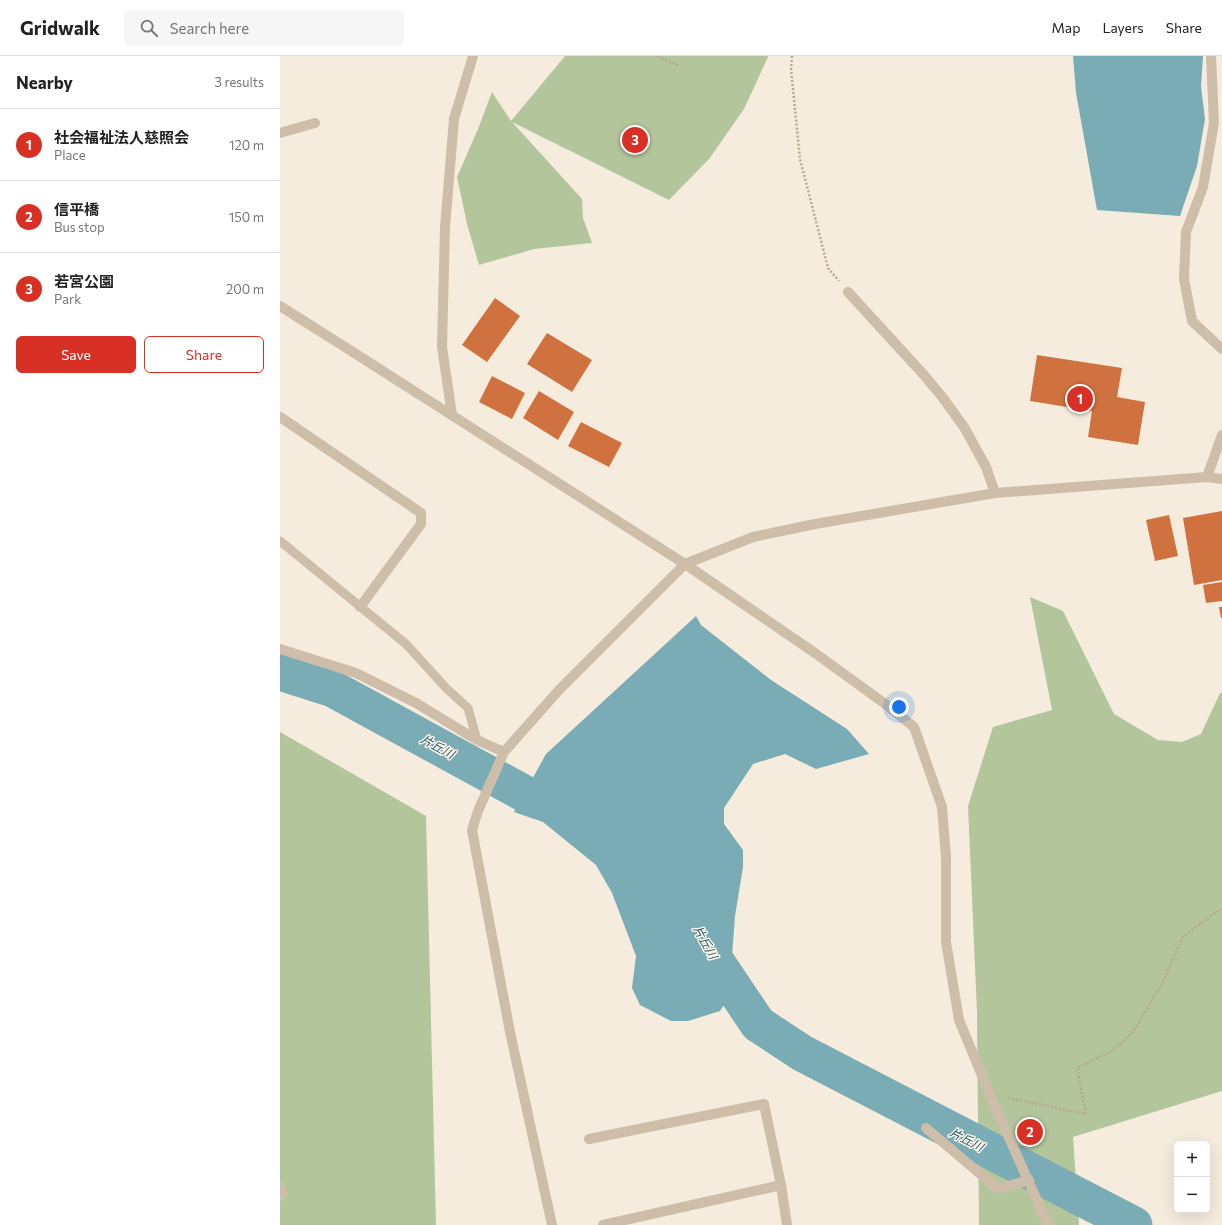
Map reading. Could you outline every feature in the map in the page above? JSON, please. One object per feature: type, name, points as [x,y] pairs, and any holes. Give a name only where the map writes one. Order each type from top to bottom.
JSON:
[{"type":"street","points":[[452,415],[442,347],[445,227],[454,118],[473,56]]},
{"type":"street","points":[[1211,56],[1214,123],[1203,187],[1186,232],[1184,279],[1192,321],[1222,349]]},
{"type":"street","points":[[280,133],[315,123]]},
{"type":"street","points":[[848,292],[924,375],[943,398],[964,427],[986,467],[995,493]]},
{"type":"street","points":[[280,306],[685,564],[815,653],[884,703],[914,727],[942,807],[946,858],[946,942],[958,1020],[1048,1225]]},
{"type":"street","points":[[280,417],[421,513],[421,524],[360,607]]},
{"type":"street","points":[[1207,477],[1222,435]]},
{"type":"street","points":[[552,1225],[510,1032],[472,830],[478,811],[504,752],[559,690],[685,564],[753,537],[815,524],[995,493],[1207,477],[1222,479]]},
{"type":"street","points":[[280,649],[356,672],[416,703],[477,740],[504,752]]},
{"type":"street","points":[[589,1139],[764,1104],[781,1185],[787,1225]]},
{"type":"street","points":[[926,1128],[998,1189],[1028,1180]]},
{"type":"street","points":[[603,1225],[781,1185]]},
{"type":"street","points":[[280,1186],[282,1194],[280,1196]]},
{"type":"lane","points":[[280,541],[406,644],[447,689],[468,708],[477,740]]},
{"type":"path","points":[[658,56],[679,66]]},
{"type":"path","points":[[792,56],[791,69],[800,159],[828,268],[848,292]]},
{"type":"path","points":[[990,1095],[1086,1114],[1077,1068],[1112,1050],[1133,1032],[1163,982],[1182,938],[1210,916],[1222,909]]},
{"type":"green space","points":[[565,56],[768,57],[744,109],[709,159],[669,200],[512,122],[582,199],[583,218],[592,243],[534,249],[479,265],[467,224],[457,177],[492,92],[511,121]]},
{"type":"green space","points":[[1030,597],[1063,611],[1114,714],[1158,740],[1182,742],[1201,734],[1220,693],[1222,693],[1222,1091],[1073,1137],[1079,1225],[979,1225],[977,1012],[968,806],[993,727],[1052,710]]},
{"type":"green space","points":[[280,732],[426,816],[436,1225],[280,1225]]},
{"type":"water","points":[[1073,56],[1203,56],[1201,86],[1205,119],[1197,166],[1180,216],[1097,210],[1076,93]]},
{"type":"water","points":[[696,616],[701,625],[771,680],[847,729],[869,754],[816,769],[785,754],[753,764],[724,808],[724,824],[743,850],[743,867],[735,916],[729,997],[720,1011],[688,1021],[671,1021],[640,1005],[632,988],[636,956],[612,893],[596,865],[543,822],[514,812],[546,754]]},
{"type":"building","points":[[495,298],[520,316],[487,362],[462,345]]},
{"type":"building","points":[[547,333],[592,360],[572,392],[527,364]]},
{"type":"building","points":[[1037,355],[1122,368],[1117,397],[1145,402],[1138,445],[1088,437],[1092,411],[1030,401]]},
{"type":"building","points":[[492,376],[525,393],[512,419],[479,402]]},
{"type":"building","points":[[539,391],[574,412],[558,440],[523,418]]},
{"type":"building","points":[[581,422],[622,443],[609,467],[568,446]]},
{"type":"building","points":[[1222,511],[1222,580],[1194,585],[1183,518]]},
{"type":"building","points":[[1169,515],[1178,556],[1155,561],[1146,520]]},
{"type":"building","points":[[1222,582],[1222,601],[1206,603],[1203,585]]},
{"type":"building","points":[[1219,607],[1222,607],[1222,618],[1221,618]]},
{"type":"waterway","name":"片丘川","points":[[280,672],[333,689],[527,795],[571,813]]},
{"type":"waterway","name":"片丘川","points":[[703,939],[709,951],[758,1024],[802,1053],[1134,1225]]},
{"type":"place","name":"若宮公園","points":[[635,140]]},
{"type":"place","name":"社会福祉法人慈照会","points":[[1080,399]]},
{"type":"place","name":"信平橋","points":[[1030,1132]]}]
